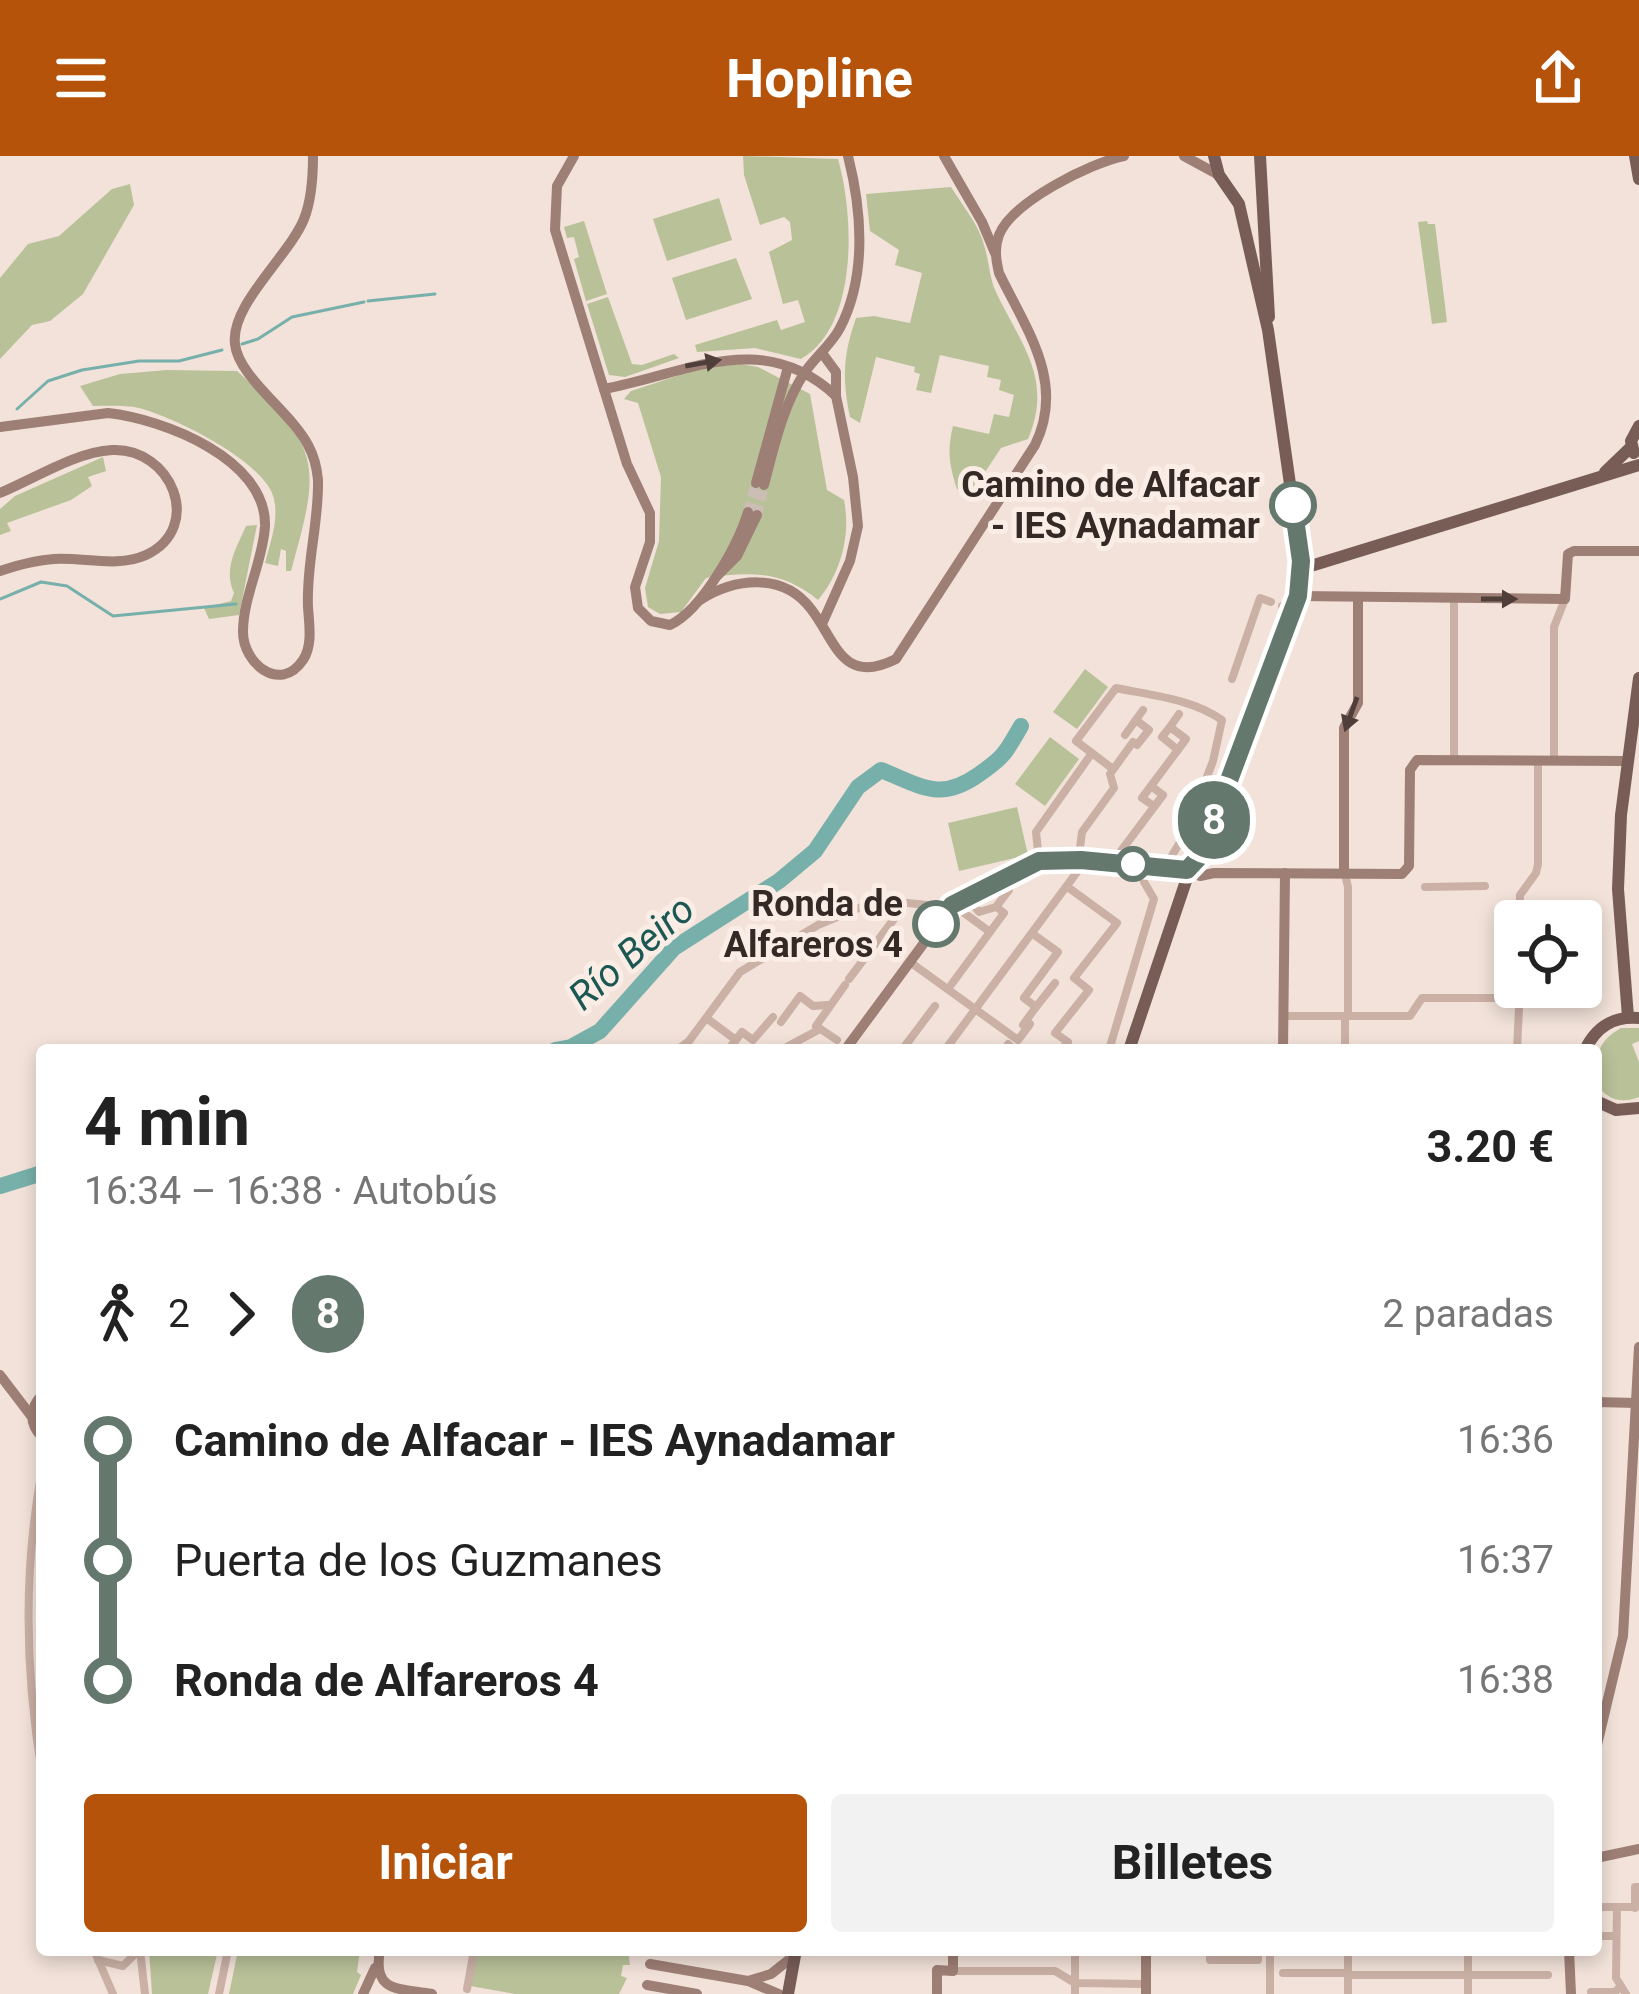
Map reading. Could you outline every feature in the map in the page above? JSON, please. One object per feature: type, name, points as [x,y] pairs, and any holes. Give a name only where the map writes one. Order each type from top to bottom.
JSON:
[{"type":"main road","points":[[1131,1044],[1192,870],[1298,596],[1301,569],[1268,330],[1243,220],[1214,156]]},
{"type":"main road","points":[[1261,156],[1268,330]]},
{"type":"main road","points":[[1635,156],[1639,179]]},
{"type":"main road","points":[[1231,188],[1246,189],[1261,171]]},
{"type":"main road","points":[[1301,569],[1594,478],[1636,457],[1632,436],[1639,426]]},
{"type":"main road","points":[[1589,1044],[1603,1025],[1633,1018],[1618,889],[1632,786],[1628,761],[1639,678]]},
{"type":"main road","points":[[1602,1106],[1633,1110],[1639,1124]]},
{"type":"main road","points":[[788,1994],[794,1956]]},
{"type":"street","points":[[0,427],[108,413],[126,415],[183,436],[232,462],[259,494],[265,521],[245,612],[244,646],[249,659],[268,673],[295,669],[308,648],[316,468],[293,422],[241,362],[234,336],[245,305],[276,266],[304,218],[313,156]]},
{"type":"street","points":[[574,156],[557,186],[555,230],[628,464],[650,513],[650,542],[635,587],[638,608],[651,621],[670,625],[681,620],[700,600],[753,514]]},
{"type":"street","points":[[788,367],[760,484],[804,373],[847,313],[857,268],[859,224],[848,156]]},
{"type":"street","points":[[700,600],[737,582],[758,581],[796,594],[822,624],[836,652],[856,665],[883,666],[896,659],[1042,431],[1048,413],[1047,376],[999,272],[982,222],[944,156]]},
{"type":"street","points":[[996,256],[1000,232],[1018,211],[1083,170],[1124,156]]},
{"type":"street","points":[[1184,156],[1219,175]]},
{"type":"street","points":[[982,222],[1007,223]]},
{"type":"street","points":[[822,353],[836,372],[858,526],[850,561],[822,624]]},
{"type":"street","points":[[604,389],[710,361],[749,358],[804,373],[836,396]]},
{"type":"street","points":[[0,494],[94,453],[124,451],[146,458],[163,471],[174,488],[178,509],[168,537],[148,554],[116,562],[36,560],[0,571]]},
{"type":"street","points":[[1554,760],[1554,627],[1565,599],[1565,560],[1574,550],[1639,551]]},
{"type":"street","points":[[1298,596],[1565,599]]},
{"type":"street","points":[[1232,679],[1260,598],[1271,602]]},
{"type":"street","points":[[1345,1044],[1344,728],[1358,703],[1358,599]]},
{"type":"street","points":[[1454,599],[1454,760]]},
{"type":"street","points":[[1113,769],[1076,741],[1116,688],[1165,698],[1222,720],[1185,834],[1192,870]]},
{"type":"street","points":[[1124,734],[1144,710]]},
{"type":"street","points":[[1120,851],[1163,795],[1151,786],[1186,740],[1170,727],[1179,714]]},
{"type":"street","points":[[950,1044],[1077,872],[1082,832],[1114,788],[1113,769],[1149,730],[1136,720]]},
{"type":"street","points":[[1039,861],[1036,832],[1092,753]]},
{"type":"street","points":[[842,1044],[910,962],[945,911],[1039,861],[1285,873],[1407,871],[1412,764],[1418,760],[1628,761]]},
{"type":"street","points":[[1520,900],[1538,864],[1538,760]]},
{"type":"street","points":[[1111,1044],[1154,899],[1144,882],[1143,865]]},
{"type":"street","points":[[1283,1044],[1285,873]]},
{"type":"street","points":[[967,898],[979,912],[996,907],[1009,890],[1006,878]]},
{"type":"street","points":[[1425,887],[1485,886]]},
{"type":"street","points":[[1066,1044],[1055,1034],[1089,990],[1075,978],[1117,923],[1069,888]]},
{"type":"street","points":[[684,1044],[740,972],[818,925],[878,900],[937,906],[945,911]]},
{"type":"street","points":[[840,1044],[816,1026],[903,907]]},
{"type":"street","points":[[951,985],[1004,913],[999,909]]},
{"type":"street","points":[[960,910],[990,932]]},
{"type":"street","points":[[1034,934],[1058,952],[1024,998],[1036,1007]]},
{"type":"street","points":[[910,962],[1010,1042]]},
{"type":"street","points":[[1010,1042],[1055,982]]},
{"type":"street","points":[[733,1044],[742,1032],[753,1040],[800,996],[813,1006],[830,1005]]},
{"type":"street","points":[[1284,1016],[1410,1016],[1421,998],[1494,998]]},
{"type":"street","points":[[906,1044],[935,1006]]},
{"type":"street","points":[[1517,1008],[1517,1044]]},
{"type":"street","points":[[709,1020],[736,1040]]},
{"type":"street","points":[[1010,1042],[1018,1040],[1030,1024]]},
{"type":"street","points":[[793,1044],[820,1029]]},
{"type":"street","points":[[1602,1726],[1633,1584],[1639,1347]]},
{"type":"street","points":[[1,1376],[36,1426]]},
{"type":"street","points":[[13,1390],[36,1395]]},
{"type":"street","points":[[32,1418],[36,1402]]},
{"type":"street","points":[[1602,1402],[1636,1402]]},
{"type":"street","points":[[36,1508],[28,1624],[36,1736]]},
{"type":"street","points":[[1602,1684],[1612,1687]]},
{"type":"street","points":[[1602,1857],[1639,1850]]},
{"type":"street","points":[[1602,1907],[1635,1908],[1635,1887],[1639,1887]]},
{"type":"street","points":[[1591,1992],[1624,1990],[1616,1978],[1617,1907]]},
{"type":"street","points":[[1602,1936],[1616,1936]]},
{"type":"street","points":[[96,1956],[113,1994]]},
{"type":"street","points":[[98,1956],[123,1966],[134,1956]]},
{"type":"street","points":[[141,1956],[145,1994]]},
{"type":"street","points":[[219,1994],[227,1956]]},
{"type":"street","points":[[379,1956],[377,1974],[388,1986]]},
{"type":"street","points":[[467,1988],[473,1956]]},
{"type":"street","points":[[646,1956],[650,1964],[748,1981],[779,1994]]},
{"type":"street","points":[[748,1981],[771,1974],[791,1956]]},
{"type":"street","points":[[953,1956],[953,1971]]},
{"type":"street","points":[[1075,1989],[1076,1956]]},
{"type":"street","points":[[937,1994],[937,1970],[1055,1971],[1075,1989],[1146,1989],[1146,1956]]},
{"type":"street","points":[[1210,1956],[1210,1960],[1258,1960],[1258,1956]]},
{"type":"street","points":[[1270,1956],[1270,1994]]},
{"type":"street","points":[[1347,1956],[1348,1994]]},
{"type":"street","points":[[1468,1956],[1468,1994]]},
{"type":"street","points":[[1569,1956],[1571,1994]]},
{"type":"street","points":[[650,1964],[643,1973],[653,1985],[697,1994]]},
{"type":"street","points":[[366,1994],[377,1966]]},
{"type":"street","points":[[636,1994],[666,1978],[664,1968]]},
{"type":"street","points":[[1283,1973],[1548,1975]]},
{"type":"street","points":[[366,1994],[388,1986],[432,1994]]},
{"type":"green space","points":[[743,156],[838,159],[849,238],[842,296],[834,322],[801,359],[755,348],[697,352],[695,345],[777,320],[781,330],[805,322],[798,300],[783,304],[769,252],[792,240],[790,222],[784,217],[760,225]]},
{"type":"green space","points":[[130,184],[134,205],[83,294],[50,321],[32,325],[0,359],[0,278],[28,244],[59,236],[112,189]]},
{"type":"green space","points":[[951,187],[982,238],[995,290],[1036,379],[1035,417],[1028,439],[1001,448],[970,495],[957,489],[952,472],[953,426],[989,434],[994,414],[1009,417],[1014,395],[999,390],[1001,380],[987,377],[989,366],[940,355],[931,393],[916,390],[920,374],[914,372],[915,367],[876,357],[860,423],[850,417],[845,379],[856,318],[874,316],[910,323],[922,273],[895,265],[899,250],[870,231],[866,194]]},
{"type":"green space","points":[[719,198],[732,240],[667,261],[653,219]]},
{"type":"green space","points":[[584,221],[607,294],[586,301],[574,259],[579,257],[574,237],[567,238],[564,227]]},
{"type":"green space","points":[[1418,222],[1435,224],[1447,322],[1432,324]]},
{"type":"green space","points":[[736,258],[752,299],[686,320],[672,278]]},
{"type":"green space","points":[[608,297],[632,364],[674,354],[679,358],[625,377],[609,375],[587,304]]},
{"type":"green space","points":[[758,367],[810,394],[827,490],[844,500],[845,540],[838,566],[818,600],[779,578],[722,576],[706,578],[681,612],[660,614],[648,607],[645,588],[659,541],[661,477],[638,403],[624,399],[631,391],[701,368]]},
{"type":"green space","points":[[237,371],[300,440],[310,482],[291,571],[286,571],[286,551],[281,549],[278,566],[265,563],[275,507],[267,485],[254,470],[217,443],[155,413],[93,406],[80,386],[120,374]]},
{"type":"green space","points":[[103,457],[106,471],[88,477],[92,486],[71,500],[7,523],[11,531],[0,535],[0,509],[15,496]]},
{"type":"green space","points":[[257,525],[239,615],[209,619],[204,608],[231,601],[230,567],[235,551],[246,526]]},
{"type":"green space","points":[[1085,669],[1108,687],[1077,729],[1053,712]]},
{"type":"green space","points":[[1050,737],[1079,759],[1045,806],[1015,784]]},
{"type":"green space","points":[[1017,807],[1028,855],[959,871],[948,823]]},
{"type":"green space","points":[[1621,1028],[1639,1028],[1639,1041],[1632,1044],[1639,1062],[1639,1097],[1615,1099],[1602,1091],[1602,1046]]},
{"type":"green space","points":[[149,1956],[217,1956],[208,1994],[152,1994]]},
{"type":"green space","points":[[237,1956],[359,1956],[357,1972],[361,1975],[353,1994],[229,1994]]},
{"type":"green space","points":[[476,1956],[629,1956],[630,1965],[623,1965],[621,1976],[627,1978],[619,1994],[515,1994],[470,1986]]},
{"type":"waterway","points":[[368,301],[435,294]]},
{"type":"waterway","points":[[242,344],[292,317],[364,302]]},
{"type":"waterway","points":[[17,409],[48,381],[82,370],[139,361],[179,361],[222,350]]},
{"type":"waterway","points":[[0,599],[41,582],[67,586],[113,616],[236,604]]},
{"type":"waterway","name":"Río Beiro","points":[[576,1044],[600,1031],[674,948],[779,881],[815,851],[858,787],[881,770],[930,789],[952,788],[999,759],[1021,726]]},
{"type":"waterway","name":"Río Beiro","points":[[0,1186],[36,1175]]},
{"type":"tunnel","points":[[748,512],[756,483]]},
{"type":"tunnel","points":[[757,515],[764,485]]},
{"type":"bus line","name":"8","points":[[936,924],[952,905],[1039,861],[1187,870],[1201,855],[1298,596],[1301,561],[1293,505]]},
{"type":"place","name":"Camino de Alfacar - IES Aynadamar","points":[[1293,505]]},
{"type":"place","name":"Ronda de Alfareros 4","points":[[936,924]]}]
